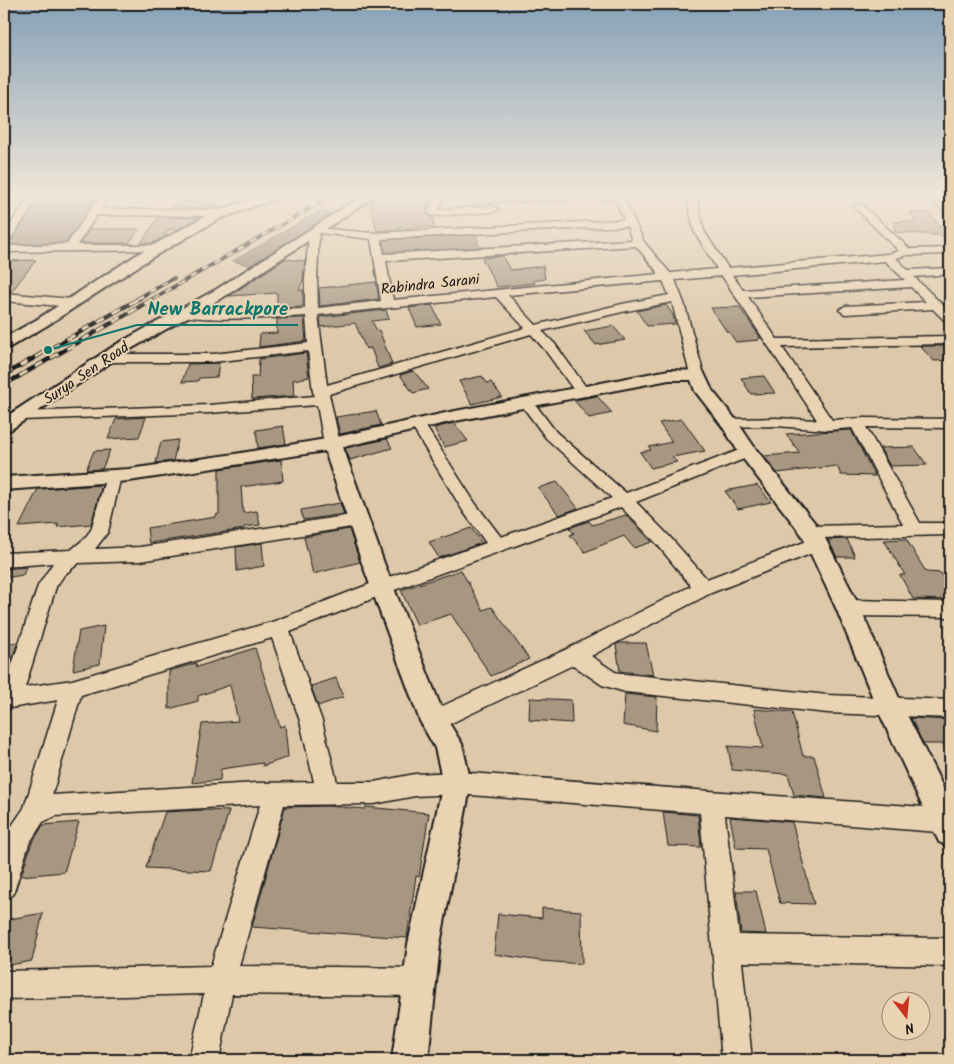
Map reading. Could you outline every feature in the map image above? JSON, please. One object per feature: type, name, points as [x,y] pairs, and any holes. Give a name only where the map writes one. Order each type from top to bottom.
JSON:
[{"type":"street","points":[[70,247],[72,244]]},
{"type":"street","points":[[4,344],[167,244]]},
{"type":"street","name":"Surya Sen Road","points":[[4,426],[22,416],[105,358],[222,292],[297,244]]},
{"type":"street","points":[[315,244],[311,274],[314,346],[321,396],[332,444],[382,587],[433,721],[448,744],[457,783],[424,944],[410,1060]]},
{"type":"street","points":[[377,244],[388,304]]},
{"type":"street","points":[[513,244],[516,249]]},
{"type":"street","points":[[379,258],[611,244]]},
{"type":"street","points":[[641,244],[668,278],[676,298],[697,375],[704,391],[814,538],[848,608],[890,708],[948,824]]},
{"type":"street","points":[[708,244],[828,424]]},
{"type":"street","points":[[897,244],[907,252]]},
{"type":"street","points":[[4,249],[161,247]]},
{"type":"street","name":"Rabindra Sarani","points":[[184,313],[234,315],[313,312],[888,257],[907,252],[950,251]]},
{"type":"street","points":[[888,257],[949,316]]},
{"type":"street","points":[[905,274],[950,271]]},
{"type":"street","points":[[741,294],[914,283]]},
{"type":"street","points":[[499,293],[556,354],[583,393]]},
{"type":"street","points":[[4,297],[72,303]]},
{"type":"street","points":[[22,416],[209,409],[321,396],[422,360],[533,329],[644,302],[676,298]]},
{"type":"street","points":[[845,310],[936,305]]},
{"type":"street","points":[[773,343],[950,340]]},
{"type":"street","points":[[105,358],[213,358],[314,346]]},
{"type":"street","points":[[4,483],[113,476],[235,460],[332,444],[669,375],[697,375]]},
{"type":"street","points":[[527,403],[551,435],[624,500],[663,540],[704,588]]},
{"type":"street","points":[[730,424],[776,422],[828,424],[950,423]]},
{"type":"street","points":[[857,423],[915,530]]},
{"type":"street","points":[[418,425],[469,507],[498,546]]},
{"type":"street","points":[[113,476],[99,532],[90,544],[57,570],[47,586],[8,699],[72,690],[278,628],[382,587],[624,500],[748,452]]},
{"type":"street","points":[[4,560],[33,556],[140,554],[358,520]]},
{"type":"street","points":[[433,721],[574,655],[704,588],[814,538],[915,530],[950,530]]},
{"type":"street","points":[[848,608],[950,610]]},
{"type":"street","points":[[278,628],[311,721],[328,794]]},
{"type":"street","points":[[574,655],[609,679],[625,683],[747,697],[890,708],[950,709]]},
{"type":"street","points":[[4,886],[18,839],[34,814],[72,690]]},
{"type":"street","points":[[34,814],[55,805],[275,794],[374,793],[415,785],[457,783],[711,802],[948,824]]},
{"type":"street","points":[[204,1060],[222,980],[275,794]]},
{"type":"street","points":[[711,802],[737,1060]]},
{"type":"street","points":[[727,948],[950,952]]},
{"type":"street","points":[[4,984],[222,980],[419,982]]},
{"type":"shaded area","points":[[7,244],[41,244],[5,246]]},
{"type":"shaded area","points":[[263,244],[286,244],[251,266],[233,261]]},
{"type":"shaded area","points":[[381,244],[479,244],[480,249],[383,255]]},
{"type":"building","points":[[502,256],[510,270],[543,266],[545,279],[533,281],[535,283],[497,287],[482,258]]},
{"type":"building","points":[[285,259],[305,261],[303,280],[299,290],[303,290],[303,307],[277,308],[277,293],[229,296]]},
{"type":"building","points":[[36,260],[11,292],[4,291],[4,261]]},
{"type":"building","points":[[376,282],[379,299],[320,306],[319,288]]},
{"type":"building","points":[[432,305],[441,324],[417,327],[409,308]]},
{"type":"building","points":[[666,305],[673,315],[675,324],[647,326],[637,311]]},
{"type":"building","points":[[739,307],[761,338],[757,338],[759,340],[736,342],[711,308]]},
{"type":"building","points":[[386,310],[389,319],[372,321],[377,331],[379,330],[392,364],[378,368],[371,348],[366,349],[355,323],[321,327],[320,317]]},
{"type":"building","points":[[304,318],[306,341],[259,347],[260,334],[277,333],[277,319]]},
{"type":"building","points":[[613,326],[625,340],[596,345],[584,331]]},
{"type":"building","points":[[920,346],[944,346],[950,352],[950,360],[934,361]]},
{"type":"building","points":[[306,353],[309,377],[293,380],[294,396],[252,399],[251,377],[258,377],[259,359]]},
{"type":"building","points":[[219,363],[217,377],[199,378],[198,381],[182,382],[188,364]]},
{"type":"building","points":[[414,371],[428,389],[413,393],[400,375]]},
{"type":"building","points":[[482,376],[487,383],[491,382],[502,397],[472,404],[459,381]]},
{"type":"building","points":[[764,376],[775,393],[751,394],[741,378]]},
{"type":"building","points":[[597,396],[612,413],[589,418],[574,400]]},
{"type":"building","points":[[376,411],[381,425],[340,434],[336,417]]},
{"type":"building","points":[[146,417],[139,437],[108,439],[116,419]]},
{"type":"building","points":[[682,419],[705,451],[672,457],[677,462],[651,468],[640,452],[651,450],[649,447],[672,442],[659,423]]},
{"type":"building","points":[[454,423],[468,441],[444,447],[434,428]]},
{"type":"building","points":[[283,426],[286,444],[258,448],[256,430]]},
{"type":"building","points":[[851,430],[875,476],[841,475],[837,466],[777,473],[764,456],[800,453],[786,434]]},
{"type":"building","points":[[387,439],[392,448],[350,460],[345,448]]},
{"type":"building","points":[[178,440],[173,461],[156,463],[161,442]]},
{"type":"building","points":[[914,447],[927,465],[890,466],[880,448]]},
{"type":"building","points":[[110,450],[102,469],[86,470],[94,451]]},
{"type":"building","points":[[281,460],[283,481],[241,487],[243,513],[257,511],[260,525],[149,543],[147,528],[216,517],[219,514],[219,469]]},
{"type":"building","points":[[557,482],[578,508],[559,515],[538,488]]},
{"type":"building","points":[[102,485],[91,524],[57,527],[58,524],[19,527],[38,489]]},
{"type":"building","points":[[757,485],[771,502],[738,509],[725,491]]},
{"type":"building","points":[[340,503],[344,514],[303,520],[301,510]]},
{"type":"building","points":[[626,515],[652,542],[634,548],[624,536],[585,552],[570,535],[574,533],[569,528],[589,521],[592,525]]},
{"type":"building","points":[[471,528],[482,543],[439,558],[429,542]]},
{"type":"building","points":[[349,529],[360,562],[313,574],[304,537]]},
{"type":"building","points":[[847,539],[855,557],[837,557],[828,540]]},
{"type":"building","points":[[906,539],[926,572],[941,573],[950,590],[950,600],[913,599],[900,575],[905,575],[884,540]]},
{"type":"building","points":[[262,543],[264,566],[237,571],[236,547]]},
{"type":"building","points":[[26,567],[23,575],[4,578],[4,569]]},
{"type":"building","points":[[461,570],[483,610],[492,607],[529,659],[491,676],[451,614],[417,625],[401,590]]},
{"type":"building","points":[[104,626],[100,664],[73,670],[79,631]]},
{"type":"building","points":[[18,642],[10,664],[4,665],[4,644]]},
{"type":"building","points":[[619,643],[646,643],[653,675],[620,671],[616,645]]},
{"type":"building","points":[[255,648],[280,727],[285,725],[288,757],[263,766],[263,763],[221,769],[220,780],[192,783],[202,724],[238,721],[230,685],[198,696],[198,701],[169,709],[169,671],[196,663],[197,667]]},
{"type":"building","points":[[336,678],[343,697],[318,706],[311,686]]},
{"type":"building","points":[[625,694],[657,697],[656,731],[623,725]]},
{"type":"building","points":[[530,698],[571,700],[572,723],[529,720]]},
{"type":"building","points":[[754,709],[792,712],[803,756],[814,756],[826,798],[794,795],[788,774],[732,770],[728,746],[763,748]]},
{"type":"building","points":[[911,718],[950,720],[950,744],[923,744]]},
{"type":"building","points":[[328,806],[365,809],[366,807],[429,813],[419,877],[416,876],[407,938],[252,927],[285,807]]},
{"type":"building","points":[[229,811],[211,871],[146,868],[165,812]]},
{"type":"building","points":[[663,812],[698,815],[701,847],[668,846]]},
{"type":"building","points":[[730,817],[792,822],[814,904],[780,903],[766,849],[736,848]]},
{"type":"building","points":[[79,822],[64,872],[21,876],[31,845],[43,825]]},
{"type":"building","points":[[736,891],[756,891],[766,934],[741,933]]},
{"type":"building","points":[[542,908],[581,911],[582,964],[541,961],[494,954],[498,914],[542,918]]},
{"type":"building","points":[[43,913],[32,961],[4,966],[4,920]]},
{"type":"railway","points":[[153,299],[249,244]]},
{"type":"railway","points":[[137,299],[174,278]]},
{"type":"railway","points":[[4,375],[140,298]]},
{"type":"railway","points":[[4,385],[155,298]]},
{"type":"place","name":"New Barrackpore","points":[[48,350]]}]
